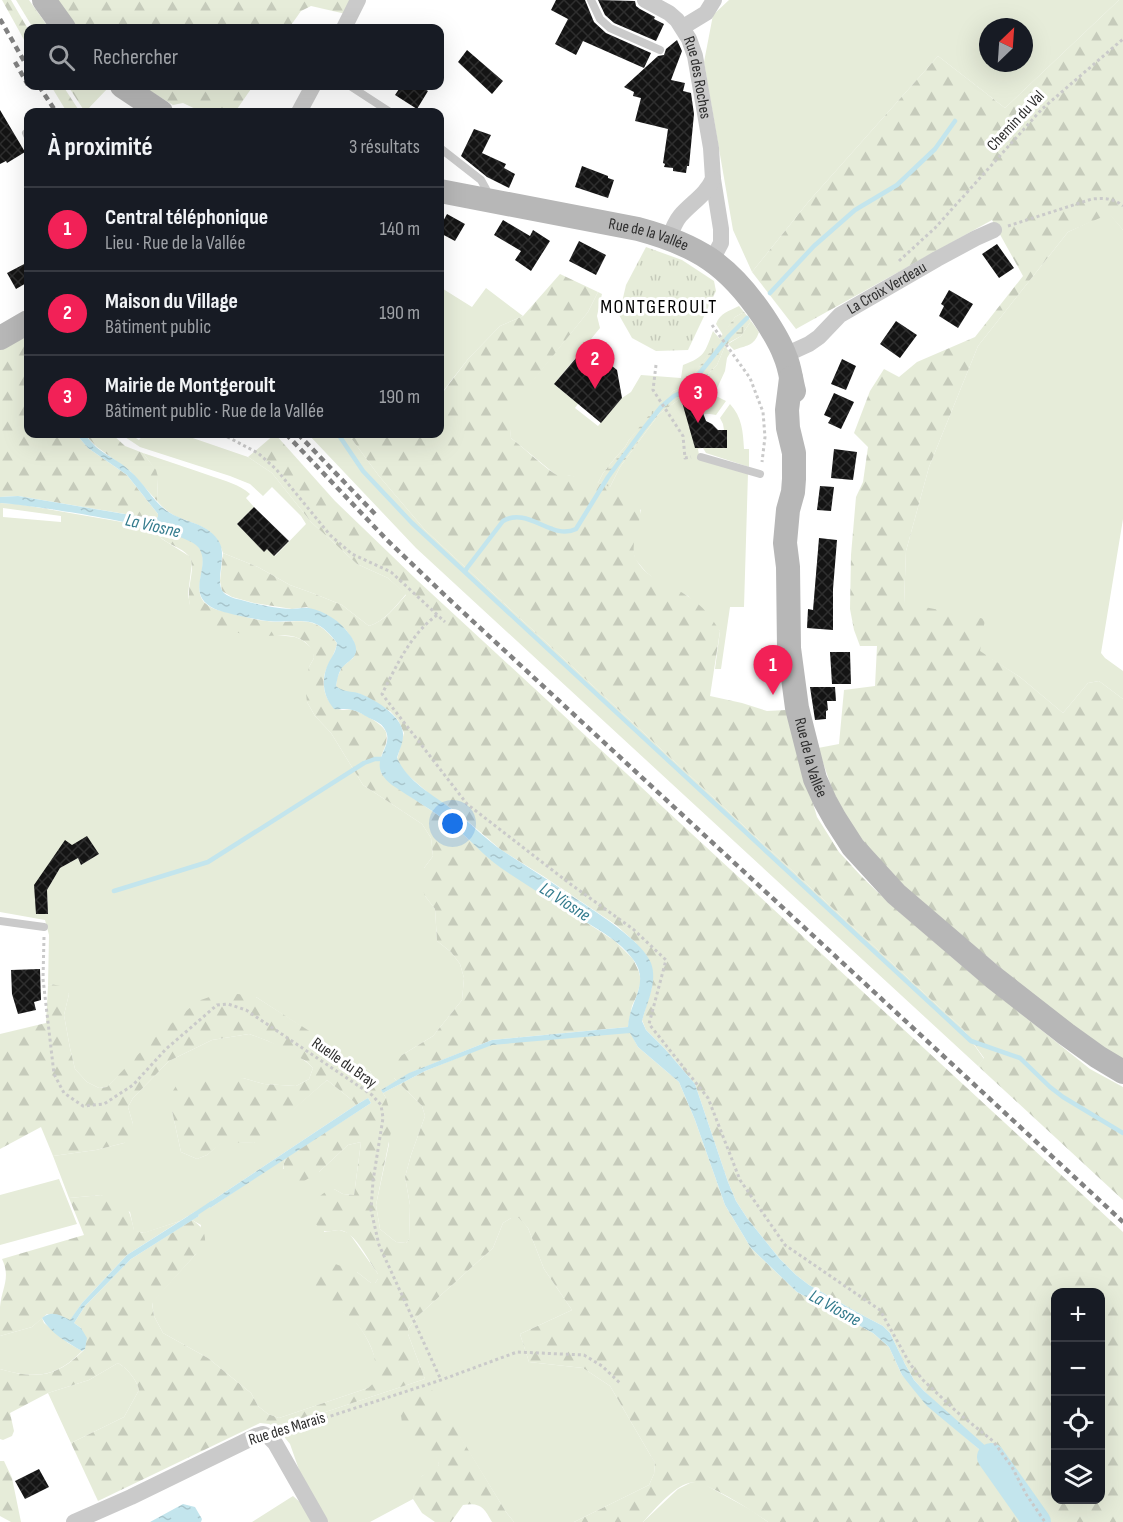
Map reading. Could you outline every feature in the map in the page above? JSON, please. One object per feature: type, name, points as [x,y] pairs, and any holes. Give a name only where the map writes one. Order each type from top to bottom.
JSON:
[{"type":"main road","points":[[44,0],[61,24]]},
{"type":"main road","points":[[128,90],[155,108]]},
{"type":"main road","name":"Rue de la Vallée","points":[[444,192],[614,224],[669,238],[702,253],[736,281],[754,303],[776,336],[788,366],[788,428],[794,453],[793,492],[788,510],[785,543],[788,567],[789,648],[797,708],[815,779],[825,801],[853,847],[896,894],[1002,984],[1074,1040],[1123,1072]]},
{"type":"street","points":[[346,24],[358,0]]},
{"type":"street","name":"Rue des Roches","points":[[645,0],[677,20],[693,47],[711,148],[721,237],[712,261]]},
{"type":"street","points":[[683,27],[706,13],[714,0]]},
{"type":"street","points":[[300,108],[311,90]]},
{"type":"street","points":[[669,238],[681,215],[706,191],[713,179]]},
{"type":"street","name":"La Croix Verdeau","points":[[788,366],[840,315],[946,254],[994,230]]},
{"type":"street","name":"Rue des Marais","points":[[74,1522],[256,1436],[263,1434],[269,1437]]},
{"type":"street","points":[[269,1437],[282,1454],[320,1522]]},
{"type":"lane","points":[[591,0],[600,19],[610,28],[660,50]]},
{"type":"lane","points":[[356,90],[384,108]]},
{"type":"lane","points":[[444,151],[481,180],[488,200]]},
{"type":"lane","points":[[701,457],[760,474]]},
{"type":"lane","points":[[0,921],[44,927]]},
{"type":"path","name":"Chemin du Val","points":[[935,228],[1041,109],[1123,39]]},
{"type":"path","points":[[994,230],[1092,199],[1112,199],[1123,206]]},
{"type":"path","points":[[712,325],[750,378],[763,412],[765,437],[761,464]]},
{"type":"path","points":[[656,365],[653,390],[683,436],[685,458],[701,457]]},
{"type":"path","points":[[230,438],[258,453],[276,469],[330,535],[352,554],[391,572],[445,622]]},
{"type":"path","points":[[437,615],[407,646],[382,694],[467,804],[568,883],[633,929],[666,960],[649,1024],[708,1098],[740,1180],[785,1245],[880,1310],[910,1364],[923,1380],[957,1412],[993,1440],[1046,1522]]},
{"type":"path","name":"Ruelle du Bray","points":[[44,927],[43,979],[54,1074],[64,1093],[83,1106],[104,1104],[133,1085],[166,1049],[198,1021],[217,1005],[228,1004],[246,1010],[372,1095],[381,1105],[383,1118],[371,1210],[379,1245],[441,1380]]},
{"type":"path","points":[[441,1380],[517,1352],[584,1355],[602,1365],[621,1384]]},
{"type":"path","name":"Rue des Marais","points":[[269,1437],[441,1380]]},
{"type":"green space","points":[[2,0],[11,0],[25,24],[24,40]]},
{"type":"green space","points":[[16,0],[29,0],[46,24],[31,24]]},
{"type":"green space","points":[[58,0],[353,0],[346,14],[311,6],[301,11],[292,24],[74,24]]},
{"type":"green space","points":[[729,0],[1119,0],[1005,108],[938,56],[809,201],[752,272],[733,230],[704,62],[713,15]]},
{"type":"green space","points":[[1119,0],[1123,0],[1123,230],[1109,214],[1068,232],[978,346],[929,467],[906,551],[904,603],[985,619],[980,651],[1020,677],[1063,713],[1088,683],[1099,681],[1123,699],[1123,1061],[1051,1010],[900,884],[841,815],[818,748],[839,744],[844,690],[875,686],[877,646],[860,646],[850,609],[851,555],[856,497],[863,482],[868,447],[854,433],[870,391],[884,369],[899,377],[917,362],[975,337],[1023,276],[992,220],[796,329],[752,272],[809,201],[938,56],[1005,108]]},
{"type":"green space","points":[[53,90],[66,90],[77,108],[64,108]]},
{"type":"green space","points":[[71,90],[106,90],[89,108],[82,108]]},
{"type":"green space","points":[[149,90],[250,90],[238,108],[194,108],[183,103],[173,105]]},
{"type":"green space","points":[[1109,213],[1123,230],[1123,519],[1101,653],[1123,671],[1123,699],[1099,681],[1088,683],[1063,713],[1020,677],[904,604],[906,551],[929,467],[978,346],[1068,232]]},
{"type":"green space","points":[[646,247],[682,260],[714,281],[716,291],[688,350],[656,351],[632,338],[619,315],[626,285]]},
{"type":"green space","points":[[560,274],[598,292],[588,312],[509,411],[511,438],[557,475],[574,476],[601,483],[632,497],[638,503],[640,518],[634,544],[637,561],[654,578],[698,604],[720,631],[710,696],[767,711],[786,710],[817,817],[839,852],[890,904],[974,976],[1090,1069],[1123,1087],[1123,1200],[978,1066],[984,1058],[963,1029],[425,530],[379,476],[351,438],[444,438],[444,391],[468,359],[500,326],[523,316]]},
{"type":"green space","points":[[486,288],[523,316],[500,326],[468,359],[444,390],[444,290],[472,307]]},
{"type":"green space","points":[[598,292],[602,294],[597,316],[600,328],[554,384],[578,404],[575,408],[598,426],[622,398],[631,392],[641,375],[681,378],[683,365],[703,353],[713,331],[720,339],[685,386],[673,391],[629,440],[598,483],[567,475],[556,475],[511,438],[508,411],[588,312]]},
{"type":"green space","points":[[739,306],[744,312],[735,317],[723,335],[716,324],[718,320],[725,313]]},
{"type":"green space","points":[[744,312],[751,321],[741,336],[725,346],[717,365],[696,387],[659,414],[620,467],[610,487],[598,483],[603,473],[657,405],[673,391],[685,386],[735,317]]},
{"type":"green space","points":[[751,321],[759,332],[757,337],[749,345],[734,350],[728,344],[741,336]]},
{"type":"green space","points":[[24,332],[24,438],[79,438],[88,448],[127,475],[158,517],[155,519],[18,496],[0,497],[0,347]]},
{"type":"green space","points":[[725,346],[730,353],[714,395],[726,401],[716,415],[703,414],[706,422],[712,424],[716,430],[724,430],[720,418],[730,404],[739,419],[744,449],[749,449],[749,467],[706,453],[703,448],[698,449],[699,455],[748,473],[744,607],[730,607],[721,669],[715,669],[720,631],[688,596],[657,581],[635,559],[632,546],[641,510],[610,487],[620,467],[659,414],[696,387],[717,365]]},
{"type":"green space","points":[[88,438],[116,438],[125,446],[143,453],[156,470],[157,501],[130,471]]},
{"type":"green space","points":[[127,438],[139,440],[141,438],[193,438],[248,457],[272,473],[311,522],[357,564],[388,578],[406,594],[385,617],[369,626],[342,605],[290,585],[258,567],[223,553],[215,537],[205,528],[175,516],[157,501],[157,475],[143,453],[227,481],[250,494],[246,498],[254,507],[237,524],[264,551],[267,549],[275,556],[306,524],[272,487],[263,496],[250,484],[230,476],[140,447]]},
{"type":"green space","points":[[270,438],[279,438],[335,501],[418,581],[1123,1232],[1123,1522],[768,1522],[717,1491],[696,1483],[689,1483],[670,1494],[643,1522],[574,1522],[649,1485],[654,1474],[655,1463],[610,1386],[583,1368],[529,1362],[520,1334],[572,1310],[544,1269],[528,1228],[519,1218],[511,1218],[503,1223],[493,1248],[419,1315],[408,1329],[425,1379],[277,1428],[260,1423],[98,1501],[71,1443],[124,1417],[139,1390],[131,1375],[118,1363],[89,1380],[48,1393],[10,1413],[14,1431],[12,1436],[0,1439],[0,1369],[25,1374],[46,1374],[56,1371],[75,1358],[85,1349],[81,1328],[74,1323],[85,1306],[131,1259],[192,1220],[203,1230],[205,1244],[152,1303],[154,1316],[163,1333],[208,1358],[251,1393],[258,1406],[268,1414],[279,1418],[368,1388],[376,1377],[374,1355],[365,1335],[350,1317],[321,1297],[313,1286],[312,1280],[313,1274],[318,1269],[330,1262],[357,1272],[371,1283],[375,1283],[378,1279],[378,1274],[350,1235],[340,1230],[321,1230],[312,1217],[316,1202],[324,1193],[334,1189],[343,1194],[354,1195],[361,1142],[348,1145],[319,1172],[296,1186],[284,1174],[285,1158],[371,1103],[368,1098],[356,1105],[327,1080],[266,1137],[254,1143],[223,1142],[207,1155],[197,1159],[181,1152],[172,1111],[171,1094],[176,1086],[243,1078],[264,1084],[296,1086],[309,1079],[313,1068],[306,1061],[268,1041],[249,1034],[212,1040],[169,1061],[133,1098],[128,1107],[133,1124],[132,1136],[124,1143],[96,1150],[53,1156],[41,1127],[0,1149],[0,1034],[46,1023],[48,986],[51,984],[60,986],[69,994],[64,1015],[75,1069],[87,1082],[99,1088],[107,1087],[152,1040],[198,1001],[215,995],[238,994],[256,997],[370,1071],[386,1098],[393,1122],[376,1205],[380,1229],[396,1242],[406,1243],[409,1239],[410,1205],[405,1177],[425,1116],[422,1106],[400,1084],[425,1071],[492,1044],[630,1032],[638,1047],[679,1082],[725,1205],[751,1248],[797,1292],[873,1333],[889,1347],[902,1375],[980,1450],[1009,1491],[1017,1485],[914,1380],[890,1333],[883,1326],[809,1285],[796,1275],[779,1258],[747,1218],[728,1182],[695,1084],[646,1030],[642,1020],[652,987],[636,943],[616,925],[501,850],[457,812],[433,797],[401,768],[397,759],[404,733],[398,720],[390,711],[358,693],[340,690],[336,686],[342,667],[353,658],[356,651],[353,640],[346,630],[307,607],[292,609],[254,603],[232,597],[222,591],[220,581],[223,553],[258,567],[290,585],[342,605],[369,626],[385,617],[406,595],[388,578],[357,564],[311,522],[272,473],[248,457]]},
{"type":"green space","points":[[312,438],[351,438],[379,476],[425,530],[963,1029],[984,1059],[978,1066],[416,548]]},
{"type":"green space","points":[[0,503],[18,504],[151,527],[162,539],[189,556],[192,563],[188,594],[190,605],[277,635],[295,637],[313,649],[314,658],[309,667],[307,702],[315,716],[331,733],[363,785],[422,824],[431,838],[433,856],[424,868],[425,896],[435,909],[437,941],[451,952],[460,964],[464,978],[462,1000],[433,1036],[402,1055],[394,1078],[397,1081],[381,1090],[370,1071],[256,997],[121,1073],[107,1087],[99,1088],[87,1082],[75,1069],[64,1015],[69,994],[52,984],[48,986],[49,935],[45,920],[0,912]],"holes":[[[3,508],[61,516],[61,522],[3,517]],[[99,854],[81,865],[78,858],[60,868],[47,890],[48,914],[36,914],[54,856]]]},
{"type":"green space","points":[[151,527],[182,537],[198,546],[203,559],[201,597],[211,607],[262,620],[313,623],[328,633],[337,643],[324,677],[327,698],[337,709],[360,713],[384,729],[387,738],[381,756],[381,773],[391,783],[451,824],[499,866],[615,941],[633,959],[641,981],[632,1006],[628,1027],[492,1040],[410,1073],[397,1081],[394,1078],[392,1067],[402,1055],[433,1036],[462,1000],[464,978],[460,964],[451,952],[437,941],[435,909],[425,896],[420,880],[424,868],[433,856],[431,838],[422,824],[363,785],[331,733],[315,716],[307,702],[305,685],[309,667],[314,658],[312,649],[296,637],[252,636],[200,619],[193,612],[190,604],[192,564],[190,558],[182,550],[160,537]]},
{"type":"green space","points":[[249,1034],[283,1048],[307,1062],[313,1068],[309,1079],[296,1086],[264,1084],[243,1078],[172,1111],[181,1152],[197,1159],[207,1155],[223,1141],[254,1143],[327,1080],[356,1105],[207,1204],[210,1208],[285,1158],[283,1169],[319,1172],[348,1145],[361,1142],[354,1195],[343,1194],[334,1189],[324,1232],[339,1230],[349,1233],[378,1274],[375,1283],[371,1283],[357,1272],[334,1307],[351,1317],[366,1337],[376,1362],[377,1378],[374,1384],[279,1418],[268,1414],[258,1406],[251,1393],[208,1358],[163,1333],[154,1316],[152,1302],[196,1254],[201,1225],[192,1220],[199,1216],[196,1211],[180,1221],[144,1233],[134,1231],[130,1212],[101,1195],[69,1198],[53,1156],[96,1150],[124,1143],[133,1124],[128,1107],[133,1098],[169,1061],[212,1040]]},
{"type":"green space","points":[[400,1084],[422,1106],[425,1116],[405,1177],[410,1205],[409,1239],[406,1243],[396,1242],[380,1229],[376,1205],[389,1144],[386,1098],[383,1093]]},
{"type":"green space","points":[[59,1179],[77,1224],[0,1245],[0,1195]]},
{"type":"green space","points":[[101,1195],[125,1206],[130,1214],[134,1230],[143,1233],[180,1221],[127,1255],[82,1303],[70,1321],[47,1314],[32,1327],[0,1336],[0,1307],[6,1277],[2,1259],[84,1235],[69,1198]]},
{"type":"green space","points":[[511,1218],[520,1218],[528,1228],[544,1269],[572,1310],[520,1334],[529,1362],[583,1368],[610,1386],[655,1463],[654,1474],[649,1485],[574,1522],[514,1522],[431,1390],[427,1451],[438,1458],[439,1465],[436,1470],[422,1476],[413,1499],[370,1522],[326,1522],[304,1484],[290,1444],[277,1428],[425,1379],[408,1329],[419,1315],[493,1248],[503,1223]]},
{"type":"green space","points":[[42,1318],[44,1323],[68,1343],[82,1351],[63,1367],[44,1374],[24,1374],[0,1369],[0,1336],[32,1327]]},
{"type":"green space","points":[[118,1363],[131,1375],[139,1390],[124,1417],[71,1443],[48,1393],[89,1380]]},
{"type":"green space","points":[[432,1390],[514,1522],[492,1522],[481,1507],[469,1504],[463,1505],[451,1522],[435,1522],[422,1513],[413,1499],[415,1486],[420,1478],[439,1465],[437,1458],[410,1442],[403,1431],[399,1400]]},
{"type":"green space","points":[[0,1461],[4,1461],[12,1478],[21,1522],[11,1522],[0,1516]]},
{"type":"green space","points":[[690,1483],[702,1483],[768,1522],[643,1522],[678,1489]]},
{"type":"green space","points":[[293,1496],[301,1503],[312,1522],[252,1522]]},
{"type":"water","points":[[79,438],[88,438],[96,447],[126,467],[167,511],[213,534],[221,546],[220,582],[226,595],[274,607],[315,609],[342,625],[350,635],[356,652],[341,669],[336,686],[372,699],[394,715],[402,729],[403,736],[397,758],[408,775],[497,847],[603,917],[640,947],[647,955],[653,970],[651,992],[642,1021],[646,1030],[695,1084],[728,1182],[747,1218],[779,1258],[796,1275],[809,1285],[883,1326],[890,1333],[914,1380],[998,1457],[1017,1485],[1009,1491],[980,1450],[927,1406],[902,1375],[889,1347],[873,1333],[797,1292],[751,1248],[725,1205],[679,1082],[638,1047],[630,1033],[492,1045],[425,1071],[383,1093],[381,1090],[409,1073],[492,1040],[628,1027],[640,984],[638,967],[627,952],[610,938],[501,868],[456,828],[392,785],[384,777],[380,769],[380,762],[387,742],[384,728],[356,711],[334,709],[327,698],[324,686],[325,674],[337,643],[321,627],[306,622],[263,620],[215,609],[201,596],[199,588],[202,556],[199,548],[188,540],[166,532],[106,518],[0,503],[0,497],[18,496],[154,519],[158,517],[127,475],[88,448]]},
{"type":"water","points":[[368,1098],[371,1103],[210,1208],[207,1204],[356,1105]]},
{"type":"water","points":[[196,1211],[199,1216],[131,1259],[85,1306],[74,1323],[81,1328],[87,1338],[85,1349],[82,1351],[65,1341],[45,1323],[42,1318],[49,1314],[70,1320],[82,1303],[127,1255]]},
{"type":"water","points":[[183,1504],[195,1507],[202,1519],[201,1522],[150,1522]]},
{"type":"building","points":[[556,0],[585,0],[594,22],[606,33],[651,53],[644,68],[583,41],[576,55],[555,44],[568,19],[551,10]]},
{"type":"building","points":[[598,0],[635,1],[636,6],[664,24],[656,41],[614,23],[605,15]]},
{"type":"building","points":[[677,40],[682,51],[671,80],[685,83],[683,91],[691,93],[694,114],[689,166],[687,166],[686,173],[664,167],[668,129],[635,121],[641,98],[633,96],[634,92],[624,87],[658,56],[664,55],[666,49]]},
{"type":"building","points":[[467,50],[503,81],[492,94],[458,62]]},
{"type":"building","points":[[398,90],[428,91],[418,108],[395,95]]},
{"type":"building","points":[[0,110],[24,153],[7,163],[6,161],[0,164]]},
{"type":"building","points":[[474,129],[491,135],[482,153],[506,164],[504,168],[515,174],[509,188],[487,177],[461,156]]},
{"type":"building","points":[[582,166],[614,180],[608,198],[575,187]]},
{"type":"building","points":[[447,214],[465,224],[455,241],[444,235],[444,220]]},
{"type":"building","points":[[503,220],[530,236],[533,230],[550,241],[531,271],[515,260],[521,251],[494,235]]},
{"type":"building","points":[[579,241],[606,255],[596,275],[569,261]]},
{"type":"building","points":[[997,244],[1014,268],[999,278],[982,254]]},
{"type":"building","points":[[24,264],[24,284],[16,289],[7,273]]},
{"type":"building","points":[[949,290],[973,304],[958,328],[939,316],[944,306],[941,304]]},
{"type":"building","points":[[896,321],[917,335],[900,358],[880,344]]},
{"type":"building","points":[[582,351],[596,363],[601,357],[617,370],[622,398],[601,423],[554,384]]},
{"type":"building","points":[[842,359],[856,366],[846,390],[831,384]]},
{"type":"building","points":[[834,393],[854,402],[841,429],[828,423],[831,418],[824,415]]},
{"type":"building","points":[[697,397],[706,421],[718,430],[727,430],[727,448],[695,448],[682,402]]},
{"type":"building","points":[[834,449],[857,452],[853,480],[831,478]]},
{"type":"building","points":[[820,486],[834,487],[831,511],[817,510]]},
{"type":"building","points":[[254,507],[289,541],[274,556],[267,549],[264,552],[237,524]]},
{"type":"building","points":[[819,538],[837,540],[833,589],[833,630],[807,628],[808,609],[813,610]]},
{"type":"building","points":[[830,652],[850,652],[851,684],[832,684]]},
{"type":"building","points":[[810,687],[835,687],[836,701],[827,701],[826,719],[815,720]]},
{"type":"building","points":[[87,836],[99,854],[81,865],[78,858],[60,868],[47,890],[48,914],[36,914],[34,885],[65,840],[72,845]]},
{"type":"building","points":[[40,969],[41,1000],[34,1002],[36,1010],[18,1014],[12,994],[11,970]]},
{"type":"building","points":[[39,1469],[49,1487],[25,1499],[15,1481]]},
{"type":"waterway","points":[[770,293],[814,246],[855,210],[897,185],[935,149],[955,121]]},
{"type":"waterway","points":[[465,572],[503,521],[522,518],[558,531],[576,529],[608,477],[661,407],[691,384],[729,336],[747,318]]},
{"type":"waterway","points":[[341,438],[363,471],[412,523],[971,1041],[1020,1058],[1063,1097],[1123,1133]]},
{"type":"waterway","points":[[114,891],[208,862],[364,763],[375,759],[386,759]]},
{"type":"waterway","points":[[194,1215],[212,1203]]},
{"type":"waterway","name":"La Viosne","points":[[991,1457],[1037,1522]]},
{"type":"railway","points":[[0,19],[24,61]]},
{"type":"railway","points":[[15,62],[24,78]]},
{"type":"railway","points":[[42,90],[53,108]]},
{"type":"railway","points":[[290,438],[387,540],[451,601],[1123,1222]]},
{"type":"railway","points":[[302,438],[375,514]]},
{"type":"place","name":"Maison du Village","points":[[595,389]]},
{"type":"place","name":"Mairie de Montgeroult","points":[[698,423]]},
{"type":"place","name":"Central téléphonique","points":[[773,695]]},
{"type":"district","name":"MONTGEROULT","points":[[659,307]]}]
